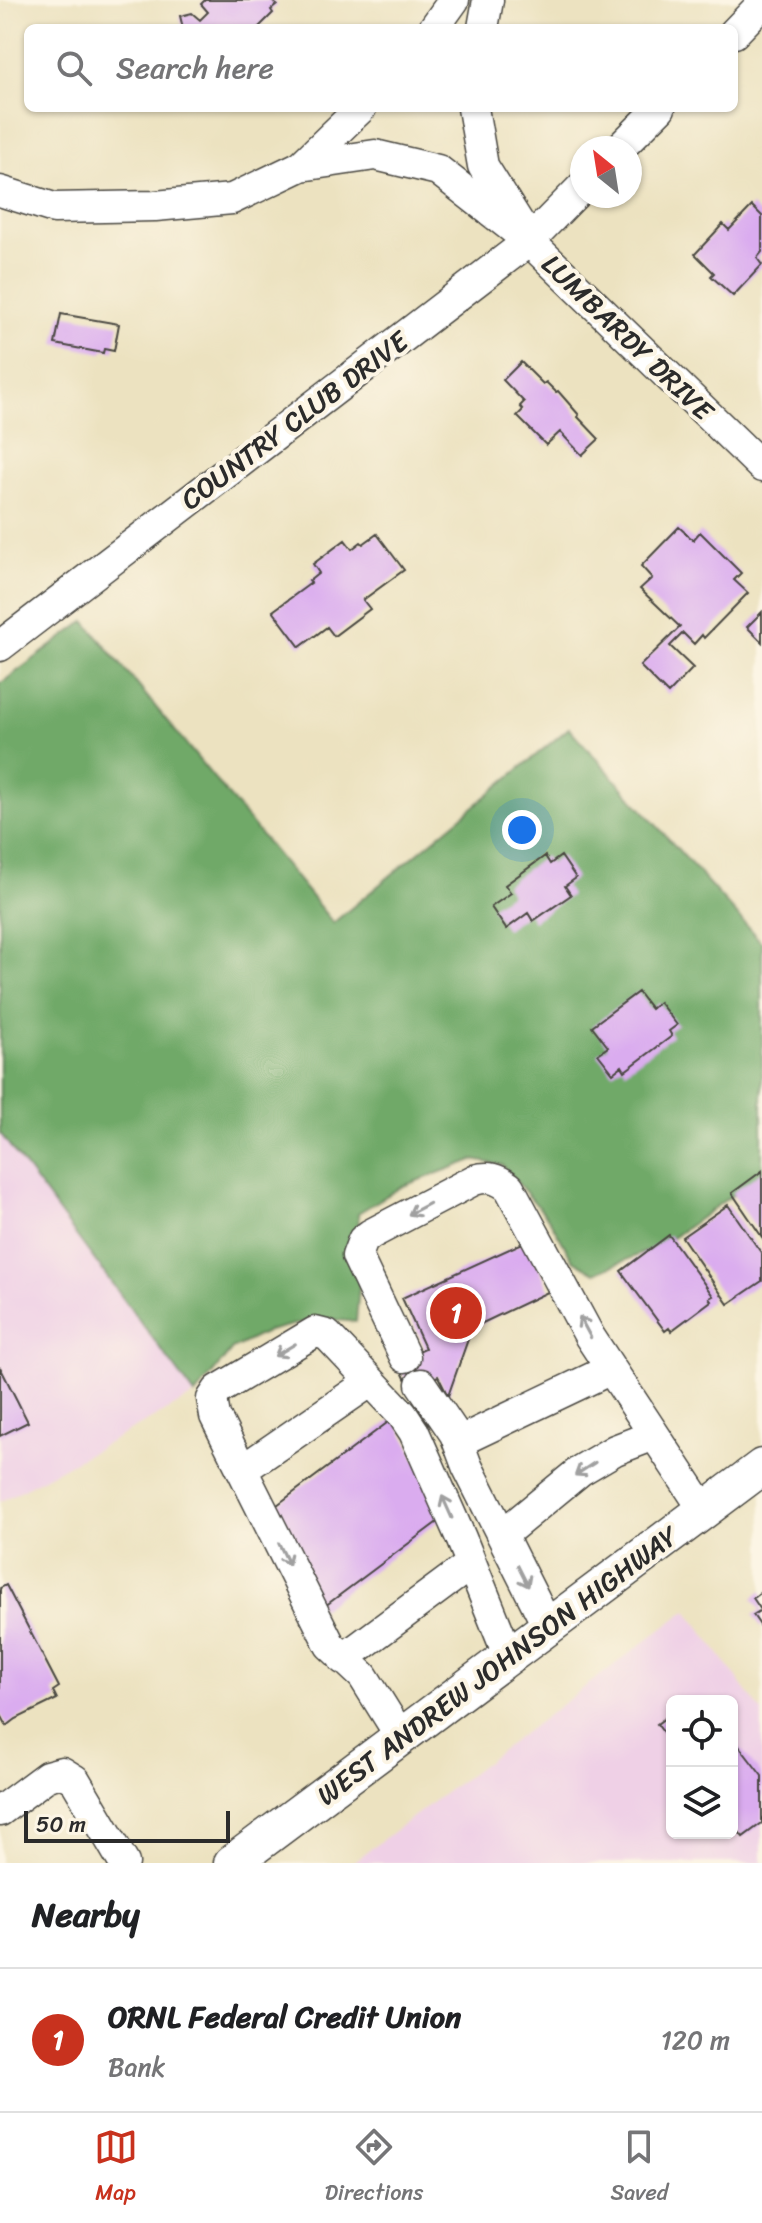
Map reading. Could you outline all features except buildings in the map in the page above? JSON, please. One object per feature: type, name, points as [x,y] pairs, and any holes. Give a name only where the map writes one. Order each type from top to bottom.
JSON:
[{"type":"main road","name":"WEST ANDREW JOHNSON HIGHWAY","points":[[232,1863],[762,1467]]},
{"type":"street","points":[[437,24],[454,0]]},
{"type":"street","points":[[484,24],[488,0]]},
{"type":"street","points":[[738,29],[762,4]]},
{"type":"street","points":[[301,166],[357,112]]},
{"type":"street","points":[[474,112],[483,166],[529,241]]},
{"type":"street","points":[[632,136],[656,112]]},
{"type":"street","points":[[0,191],[54,208],[155,206],[232,199],[301,166],[375,155],[438,170],[529,241]]},
{"type":"street","name":"COUNTRY CLUB DRIVE","points":[[0,646],[529,241],[570,199]]},
{"type":"street","name":"LUMBARDY DRIVE","points":[[529,241],[762,467]]},
{"type":"street","points":[[405,1357],[357,1256],[363,1240],[474,1180],[488,1177],[499,1179],[509,1187],[590,1337],[704,1510]]},
{"type":"street","points":[[401,1737],[363,1676],[330,1645],[215,1416],[212,1399],[218,1390],[315,1332],[327,1335],[402,1414],[414,1432],[509,1657]]},
{"type":"street","points":[[458,1442],[611,1369]]},
{"type":"street","points":[[242,1470],[370,1382]]},
{"type":"street","points":[[421,1384],[455,1434],[467,1466],[548,1627]]},
{"type":"street","points":[[502,1535],[581,1470],[615,1450],[654,1435]]},
{"type":"street","points":[[343,1659],[471,1564]]},
{"type":"street","points":[[0,1811],[47,1776],[62,1772],[75,1780],[124,1863]]},
{"type":"shaded area","points":[[0,1133],[195,1395],[0,1502]]},
{"type":"shaded area","points":[[687,1610],[762,1712],[762,1863],[352,1863]]},
{"type":"green space","points":[[85,621],[333,923],[569,728],[762,943],[762,1174],[662,1245],[595,1273],[573,1260],[549,1219],[502,1165],[473,1160],[403,1186],[358,1213],[361,1263],[356,1322],[320,1318],[268,1331],[232,1349],[195,1395],[0,1133],[0,684]]},
{"type":"place","name":"ORNL Federal Credit Union","points":[[456,1313]]}]
